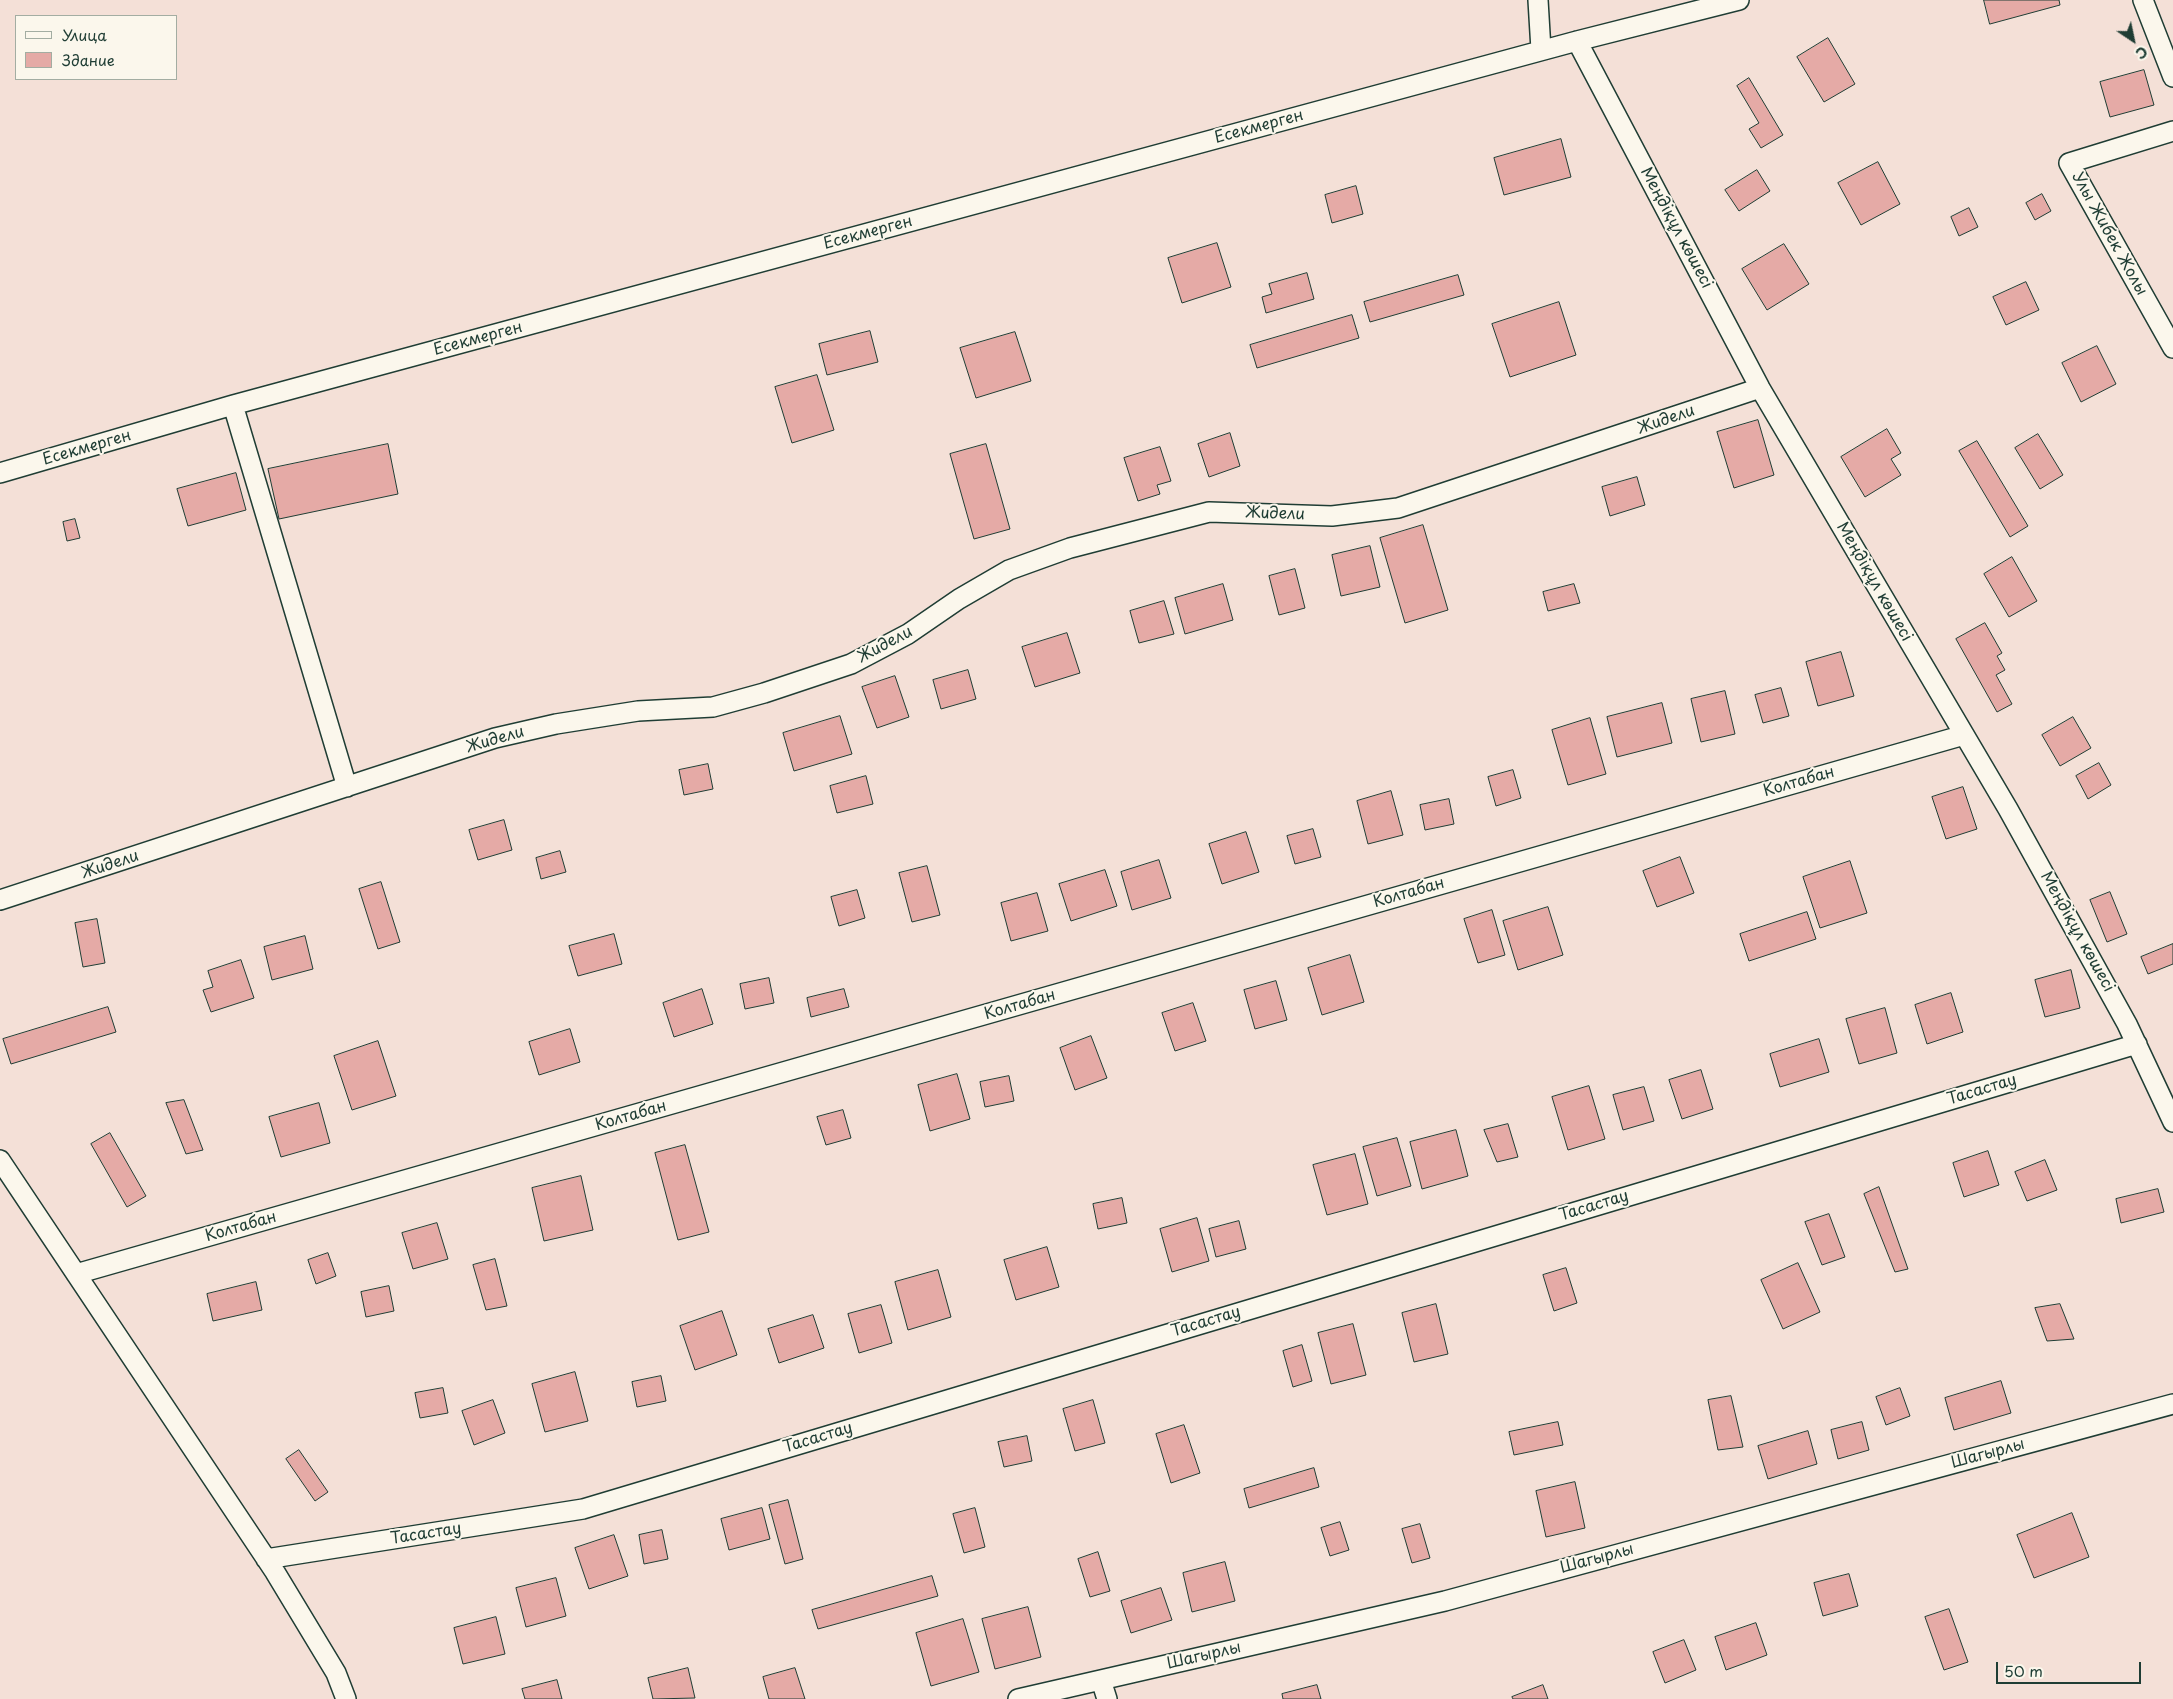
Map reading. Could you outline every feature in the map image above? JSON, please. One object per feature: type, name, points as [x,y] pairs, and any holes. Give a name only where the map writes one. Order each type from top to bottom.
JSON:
[{"type":"street","points":[[1538,0],[1541,50]]},
{"type":"street","name":"Eсекмерген","points":[[0,473],[233,405],[1577,41],[1680,7],[1739,0]]},
{"type":"street","points":[[2143,0],[2173,78]]},
{"type":"street","name":"Меңдіқұл көшесі","points":[[1577,41],[1760,388],[2008,809],[2137,1044],[2173,1122]]},
{"type":"street","name":"Улы Жибек Жолы","points":[[2173,131],[2069,163],[2173,348]]},
{"type":"street","name":"Жидели","points":[[0,900],[495,738],[556,724],[638,711],[713,707],[764,694],[851,664],[908,634],[960,599],[1009,570],[1070,548],[1209,512],[1332,516],[1398,508],[1760,388]]},
{"type":"street","points":[[233,405],[347,787]]},
{"type":"street","name":"Колтабан","points":[[76,1274],[1964,735]]},
{"type":"street","name":"Тасастау","points":[[266,1559],[583,1509],[2137,1044]]},
{"type":"street","points":[[0,1160],[266,1559],[336,1673],[346,1699]]},
{"type":"street","name":"Шагырлы","points":[[1018,1699],[1445,1601],[2173,1404]]},
{"type":"street","points":[[1101,1680],[1107,1699]]},
{"type":"building","points":[[1984,0],[2059,0],[2060,5],[1990,24]]},
{"type":"building","points":[[1828,38],[1855,84],[1824,102],[1797,57]]},
{"type":"building","points":[[2144,70],[2154,105],[2110,117],[2100,82]]},
{"type":"building","points":[[1749,78],[1783,135],[1761,148],[1749,129],[1759,123],[1737,86]]},
{"type":"building","points":[[1561,139],[1571,177],[1504,195],[1494,158]]},
{"type":"building","points":[[1878,162],[1900,204],[1861,225],[1838,183]]},
{"type":"building","points":[[1757,170],[1770,191],[1739,211],[1725,190]]},
{"type":"building","points":[[1356,186],[1363,214],[1332,223],[1325,195]]},
{"type":"building","points":[[2042,194],[2051,211],[2035,220],[2026,203]]},
{"type":"building","points":[[1969,208],[1978,227],[1959,236],[1951,217]]},
{"type":"building","points":[[1217,243],[1231,287],[1182,303],[1168,258]]},
{"type":"building","points":[[1784,244],[1809,284],[1767,310],[1742,269]]},
{"type":"building","points":[[1307,273],[1314,299],[1266,313],[1262,297],[1272,294],[1269,284]]},
{"type":"building","points":[[1458,275],[1464,295],[1370,322],[1364,302]]},
{"type":"building","points":[[2026,282],[2039,310],[2006,325],[1993,297]]},
{"type":"building","points":[[1559,302],[1576,355],[1510,377],[1492,324]]},
{"type":"building","points":[[1352,315],[1359,338],[1257,368],[1250,345]]},
{"type":"building","points":[[870,331],[878,362],[827,375],[819,344]]},
{"type":"building","points":[[1015,332],[1031,381],[976,398],[960,348]]},
{"type":"building","points":[[2097,346],[2116,384],[2081,402],[2062,363]]},
{"type":"building","points":[[817,375],[834,430],[792,443],[775,387]]},
{"type":"building","points":[[1758,420],[1774,475],[1734,488],[1717,432]]},
{"type":"building","points":[[1887,429],[1901,453],[1891,459],[1901,475],[1865,497],[1841,457]]},
{"type":"building","points":[[1230,433],[1240,466],[1209,477],[1198,444]]},
{"type":"building","points":[[2038,434],[2063,475],[2040,489],[2015,448]]},
{"type":"building","points":[[1977,441],[2028,526],[2010,537],[1959,451]]},
{"type":"building","points":[[388,444],[398,494],[279,519],[268,469]]},
{"type":"building","points":[[986,444],[1010,529],[974,539],[950,454]]},
{"type":"building","points":[[1160,447],[1171,481],[1157,485],[1160,494],[1138,501],[1124,458]]},
{"type":"building","points":[[236,473],[246,510],[188,526],[177,489]]},
{"type":"building","points":[[1637,477],[1645,505],[1610,516],[1602,487]]},
{"type":"building","points":[[75,519],[80,538],[67,541],[63,522]]},
{"type":"building","points":[[1423,525],[1448,610],[1405,623],[1380,538]]},
{"type":"building","points":[[1370,546],[1380,587],[1341,596],[1332,555]]},
{"type":"building","points":[[2012,557],[2037,601],[2009,617],[1984,574]]},
{"type":"building","points":[[1295,569],[1305,608],[1279,615],[1269,576]]},
{"type":"building","points":[[1223,584],[1233,620],[1185,634],[1175,598]]},
{"type":"building","points":[[1574,584],[1580,603],[1548,611],[1543,592]]},
{"type":"building","points":[[1164,601],[1174,634],[1139,643],[1130,611]]},
{"type":"building","points":[[1985,623],[2002,653],[1997,656],[2005,670],[1996,675],[2012,704],[1997,712],[1956,639]]},
{"type":"building","points":[[1067,633],[1080,673],[1035,687],[1022,647]]},
{"type":"building","points":[[1841,652],[1854,696],[1818,706],[1806,662]]},
{"type":"building","points":[[968,670],[976,699],[941,709],[933,680]]},
{"type":"building","points":[[895,676],[909,717],[877,728],[862,687]]},
{"type":"building","points":[[1781,688],[1789,716],[1763,723],[1755,695]]},
{"type":"building","points":[[1725,691],[1735,734],[1701,742],[1691,699]]},
{"type":"building","points":[[1662,703],[1672,743],[1617,757],[1607,717]]},
{"type":"building","points":[[840,716],[852,754],[794,771],[783,733]]},
{"type":"building","points":[[2073,717],[2091,748],[2060,766],[2042,735]]},
{"type":"building","points":[[1590,718],[1606,774],[1568,785],[1552,730]]},
{"type":"building","points":[[2099,763],[2111,785],[2088,799],[2076,776]]},
{"type":"building","points":[[708,764],[713,789],[684,795],[679,770]]},
{"type":"building","points":[[1513,770],[1521,798],[1496,806],[1488,777]]},
{"type":"building","points":[[866,776],[873,804],[837,813],[830,786]]},
{"type":"building","points":[[1963,787],[1977,829],[1946,839],[1932,797]]},
{"type":"building","points":[[1391,791],[1403,835],[1368,844],[1357,801]]},
{"type":"building","points":[[1449,799],[1454,824],[1425,830],[1420,805]]},
{"type":"building","points":[[504,820],[512,850],[478,860],[469,830]]},
{"type":"building","points":[[1313,829],[1321,857],[1295,864],[1287,836]]},
{"type":"building","points":[[1246,832],[1259,872],[1222,884],[1209,844]]},
{"type":"building","points":[[560,851],[566,872],[541,879],[536,858]]},
{"type":"building","points":[[1680,857],[1694,893],[1657,907],[1643,871]]},
{"type":"building","points":[[1159,860],[1171,898],[1132,910],[1121,872]]},
{"type":"building","points":[[1850,861],[1867,913],[1820,928],[1803,877]]},
{"type":"building","points":[[927,866],[940,915],[912,922],[899,873]]},
{"type":"building","points":[[1105,870],[1117,906],[1071,921],[1059,884]]},
{"type":"building","points":[[381,882],[400,942],[378,949],[359,889]]},
{"type":"building","points":[[857,890],[865,918],[839,926],[831,897]]},
{"type":"building","points":[[2110,892],[2127,934],[2107,942],[2090,900]]},
{"type":"building","points":[[1037,893],[1048,931],[1011,941],[1001,903]]},
{"type":"building","points":[[1548,907],[1563,955],[1518,970],[1503,921]]},
{"type":"building","points":[[1492,910],[1505,955],[1478,963],[1464,919]]},
{"type":"building","points":[[1807,912],[1816,939],[1749,961],[1740,934]]},
{"type":"building","points":[[97,919],[105,963],[83,967],[75,923]]},
{"type":"building","points":[[614,934],[622,964],[578,976],[569,946]]},
{"type":"building","points":[[305,936],[313,969],[272,980],[264,947]]},
{"type":"building","points":[[2173,944],[2173,964],[2148,974],[2141,957]]},
{"type":"building","points":[[1350,955],[1364,1002],[1322,1015],[1308,968]]},
{"type":"building","points":[[241,960],[254,998],[211,1012],[203,990],[213,987],[208,971]]},
{"type":"building","points":[[2071,970],[2080,1008],[2045,1017],[2035,980]]},
{"type":"building","points":[[769,978],[774,1003],[745,1009],[740,984]]},
{"type":"building","points":[[1276,981],[1287,1020],[1255,1029],[1244,990]]},
{"type":"building","points":[[702,989],[713,1024],[674,1037],[663,1003]]},
{"type":"building","points":[[844,989],[849,1007],[811,1017],[807,998]]},
{"type":"building","points":[[1951,993],[1963,1032],[1927,1044],[1915,1005]]},
{"type":"building","points":[[1193,1003],[1206,1041],[1175,1051],[1162,1013]]},
{"type":"building","points":[[108,1007],[116,1032],[11,1064],[3,1039]]},
{"type":"building","points":[[1885,1008],[1897,1053],[1859,1064],[1846,1019]]},
{"type":"building","points":[[570,1029],[580,1062],[539,1075],[529,1042]]},
{"type":"building","points":[[1091,1036],[1107,1078],[1075,1090],[1060,1048]]},
{"type":"building","points":[[1819,1039],[1829,1072],[1780,1087],[1770,1054]]},
{"type":"building","points":[[378,1041],[396,1096],[352,1110],[334,1056]]},
{"type":"building","points":[[1701,1070],[1713,1109],[1682,1119],[1669,1080]]},
{"type":"building","points":[[957,1074],[970,1119],[930,1131],[918,1085]]},
{"type":"building","points":[[1009,1076],[1014,1101],[985,1107],[980,1082]]},
{"type":"building","points":[[1589,1086],[1605,1139],[1568,1150],[1552,1097]]},
{"type":"building","points":[[1644,1087],[1654,1121],[1623,1130],[1613,1095]]},
{"type":"building","points":[[184,1100],[203,1150],[186,1154],[166,1103]]},
{"type":"building","points":[[319,1103],[330,1143],[281,1157],[269,1117]]},
{"type":"building","points":[[843,1110],[851,1138],[826,1145],[817,1117]]},
{"type":"building","points":[[1508,1124],[1518,1157],[1497,1162],[1484,1130]]},
{"type":"building","points":[[1456,1130],[1468,1176],[1422,1189],[1410,1142]]},
{"type":"building","points":[[110,1133],[146,1196],[127,1207],[91,1144]]},
{"type":"building","points":[[1397,1138],[1411,1186],[1377,1196],[1363,1147]]},
{"type":"building","points":[[685,1145],[709,1232],[678,1240],[655,1153]]},
{"type":"building","points":[[1988,1151],[1999,1185],[1964,1197],[1953,1163]]},
{"type":"building","points":[[1355,1154],[1368,1204],[1327,1215],[1313,1165]]},
{"type":"building","points":[[2045,1160],[2057,1190],[2027,1201],[2015,1172]]},
{"type":"building","points":[[581,1176],[593,1230],[544,1241],[532,1188]]},
{"type":"building","points":[[1879,1187],[1908,1269],[1895,1272],[1864,1194]]},
{"type":"building","points":[[2158,1189],[2164,1212],[2121,1223],[2116,1199]]},
{"type":"building","points":[[1122,1198],[1127,1223],[1098,1229],[1093,1204]]},
{"type":"building","points":[[1829,1214],[1845,1257],[1822,1265],[1805,1222]]},
{"type":"building","points":[[1197,1218],[1209,1261],[1172,1272],[1160,1229]]},
{"type":"building","points":[[1239,1221],[1246,1249],[1216,1257],[1209,1229]]},
{"type":"building","points":[[437,1223],[448,1259],[413,1269],[402,1233]]},
{"type":"building","points":[[1047,1247],[1059,1287],[1016,1300],[1004,1260]]},
{"type":"building","points":[[328,1253],[336,1276],[316,1284],[308,1260]]},
{"type":"building","points":[[495,1259],[507,1306],[486,1310],[473,1265]]},
{"type":"building","points":[[1798,1263],[1820,1312],[1783,1329],[1761,1280]]},
{"type":"building","points":[[1566,1268],[1577,1303],[1554,1311],[1543,1275]]},
{"type":"building","points":[[938,1270],[951,1317],[908,1330],[895,1282]]},
{"type":"building","points":[[256,1282],[262,1310],[213,1321],[207,1294]]},
{"type":"building","points":[[389,1286],[394,1311],[366,1317],[361,1292]]},
{"type":"building","points":[[1436,1304],[1448,1354],[1414,1362],[1402,1313]]},
{"type":"building","points":[[2060,1304],[2074,1339],[2047,1341],[2035,1308]]},
{"type":"building","points":[[881,1305],[892,1343],[859,1353],[848,1314]]},
{"type":"building","points":[[722,1311],[737,1355],[695,1370],[680,1326]]},
{"type":"building","points":[[813,1315],[824,1348],[779,1363],[768,1329]]},
{"type":"building","points":[[1353,1324],[1366,1375],[1331,1384],[1318,1333]]},
{"type":"building","points":[[1302,1345],[1312,1381],[1293,1387],[1283,1351]]},
{"type":"building","points":[[575,1372],[588,1421],[545,1432],[532,1384]]},
{"type":"building","points":[[661,1376],[666,1401],[637,1407],[632,1382]]},
{"type":"building","points":[[2001,1381],[2011,1413],[1954,1430],[1945,1398]]},
{"type":"building","points":[[443,1388],[448,1413],[420,1418],[415,1393]]},
{"type":"building","points":[[1900,1388],[1910,1416],[1886,1425],[1876,1397]]},
{"type":"building","points":[[1731,1396],[1743,1447],[1718,1450],[1708,1400]]},
{"type":"building","points":[[493,1400],[505,1433],[474,1445],[462,1411]]},
{"type":"building","points":[[1093,1400],[1105,1443],[1075,1451],[1063,1409]]},
{"type":"building","points":[[1558,1422],[1563,1445],[1514,1455],[1509,1432]]},
{"type":"building","points":[[1862,1422],[1869,1450],[1838,1459],[1831,1430]]},
{"type":"building","points":[[1184,1425],[1200,1473],[1171,1483],[1156,1434]]},
{"type":"building","points":[[1808,1431],[1817,1464],[1768,1479],[1758,1446]]},
{"type":"building","points":[[1027,1436],[1032,1461],[1004,1467],[998,1442]]},
{"type":"building","points":[[299,1450],[328,1492],[315,1501],[286,1459]]},
{"type":"building","points":[[1314,1468],[1319,1487],[1249,1508],[1244,1489]]},
{"type":"building","points":[[1575,1482],[1585,1528],[1546,1537],[1536,1491]]},
{"type":"building","points":[[788,1500],[803,1559],[785,1564],[769,1505]]},
{"type":"building","points":[[762,1508],[770,1539],[729,1550],[721,1519]]},
{"type":"building","points":[[975,1508],[985,1547],[964,1553],[953,1514]]},
{"type":"building","points":[[2072,1513],[2089,1557],[2034,1578],[2017,1535]]},
{"type":"building","points":[[1340,1522],[1349,1550],[1330,1556],[1321,1528]]},
{"type":"building","points":[[1420,1524],[1430,1558],[1412,1563],[1402,1529]]},
{"type":"building","points":[[662,1530],[668,1559],[644,1564],[639,1535]]},
{"type":"building","points":[[614,1535],[628,1576],[589,1589],[575,1548]]},
{"type":"building","points":[[1098,1552],[1110,1591],[1090,1597],[1078,1559]]},
{"type":"building","points":[[1225,1562],[1235,1601],[1192,1612],[1183,1573]]},
{"type":"building","points":[[1849,1574],[1858,1606],[1823,1616],[1814,1583]]},
{"type":"building","points":[[932,1576],[938,1596],[818,1629],[812,1610]]},
{"type":"building","points":[[556,1578],[566,1616],[526,1627],[516,1588]]},
{"type":"building","points":[[1161,1588],[1172,1620],[1131,1633],[1121,1601]]},
{"type":"building","points":[[1028,1607],[1041,1657],[995,1669],[982,1619]]},
{"type":"building","points":[[1949,1609],[1968,1662],[1944,1670],[1925,1617]]},
{"type":"building","points":[[496,1617],[505,1654],[463,1664],[454,1628]]},
{"type":"building","points":[[963,1619],[979,1672],[931,1686],[916,1633]]},
{"type":"building","points":[[1756,1623],[1767,1655],[1726,1670],[1715,1637]]},
{"type":"building","points":[[1684,1640],[1696,1670],[1665,1683],[1653,1652]]},
{"type":"building","points":[[688,1668],[695,1698],[653,1699],[648,1678]]},
{"type":"building","points":[[795,1668],[805,1699],[769,1699],[763,1677]]},
{"type":"building","points":[[557,1680],[562,1699],[525,1699],[522,1689]]},
{"type":"building","points":[[1317,1685],[1321,1699],[1283,1699],[1282,1694]]},
{"type":"building","points":[[1543,1685],[1548,1699],[1513,1699],[1512,1697]]}]
